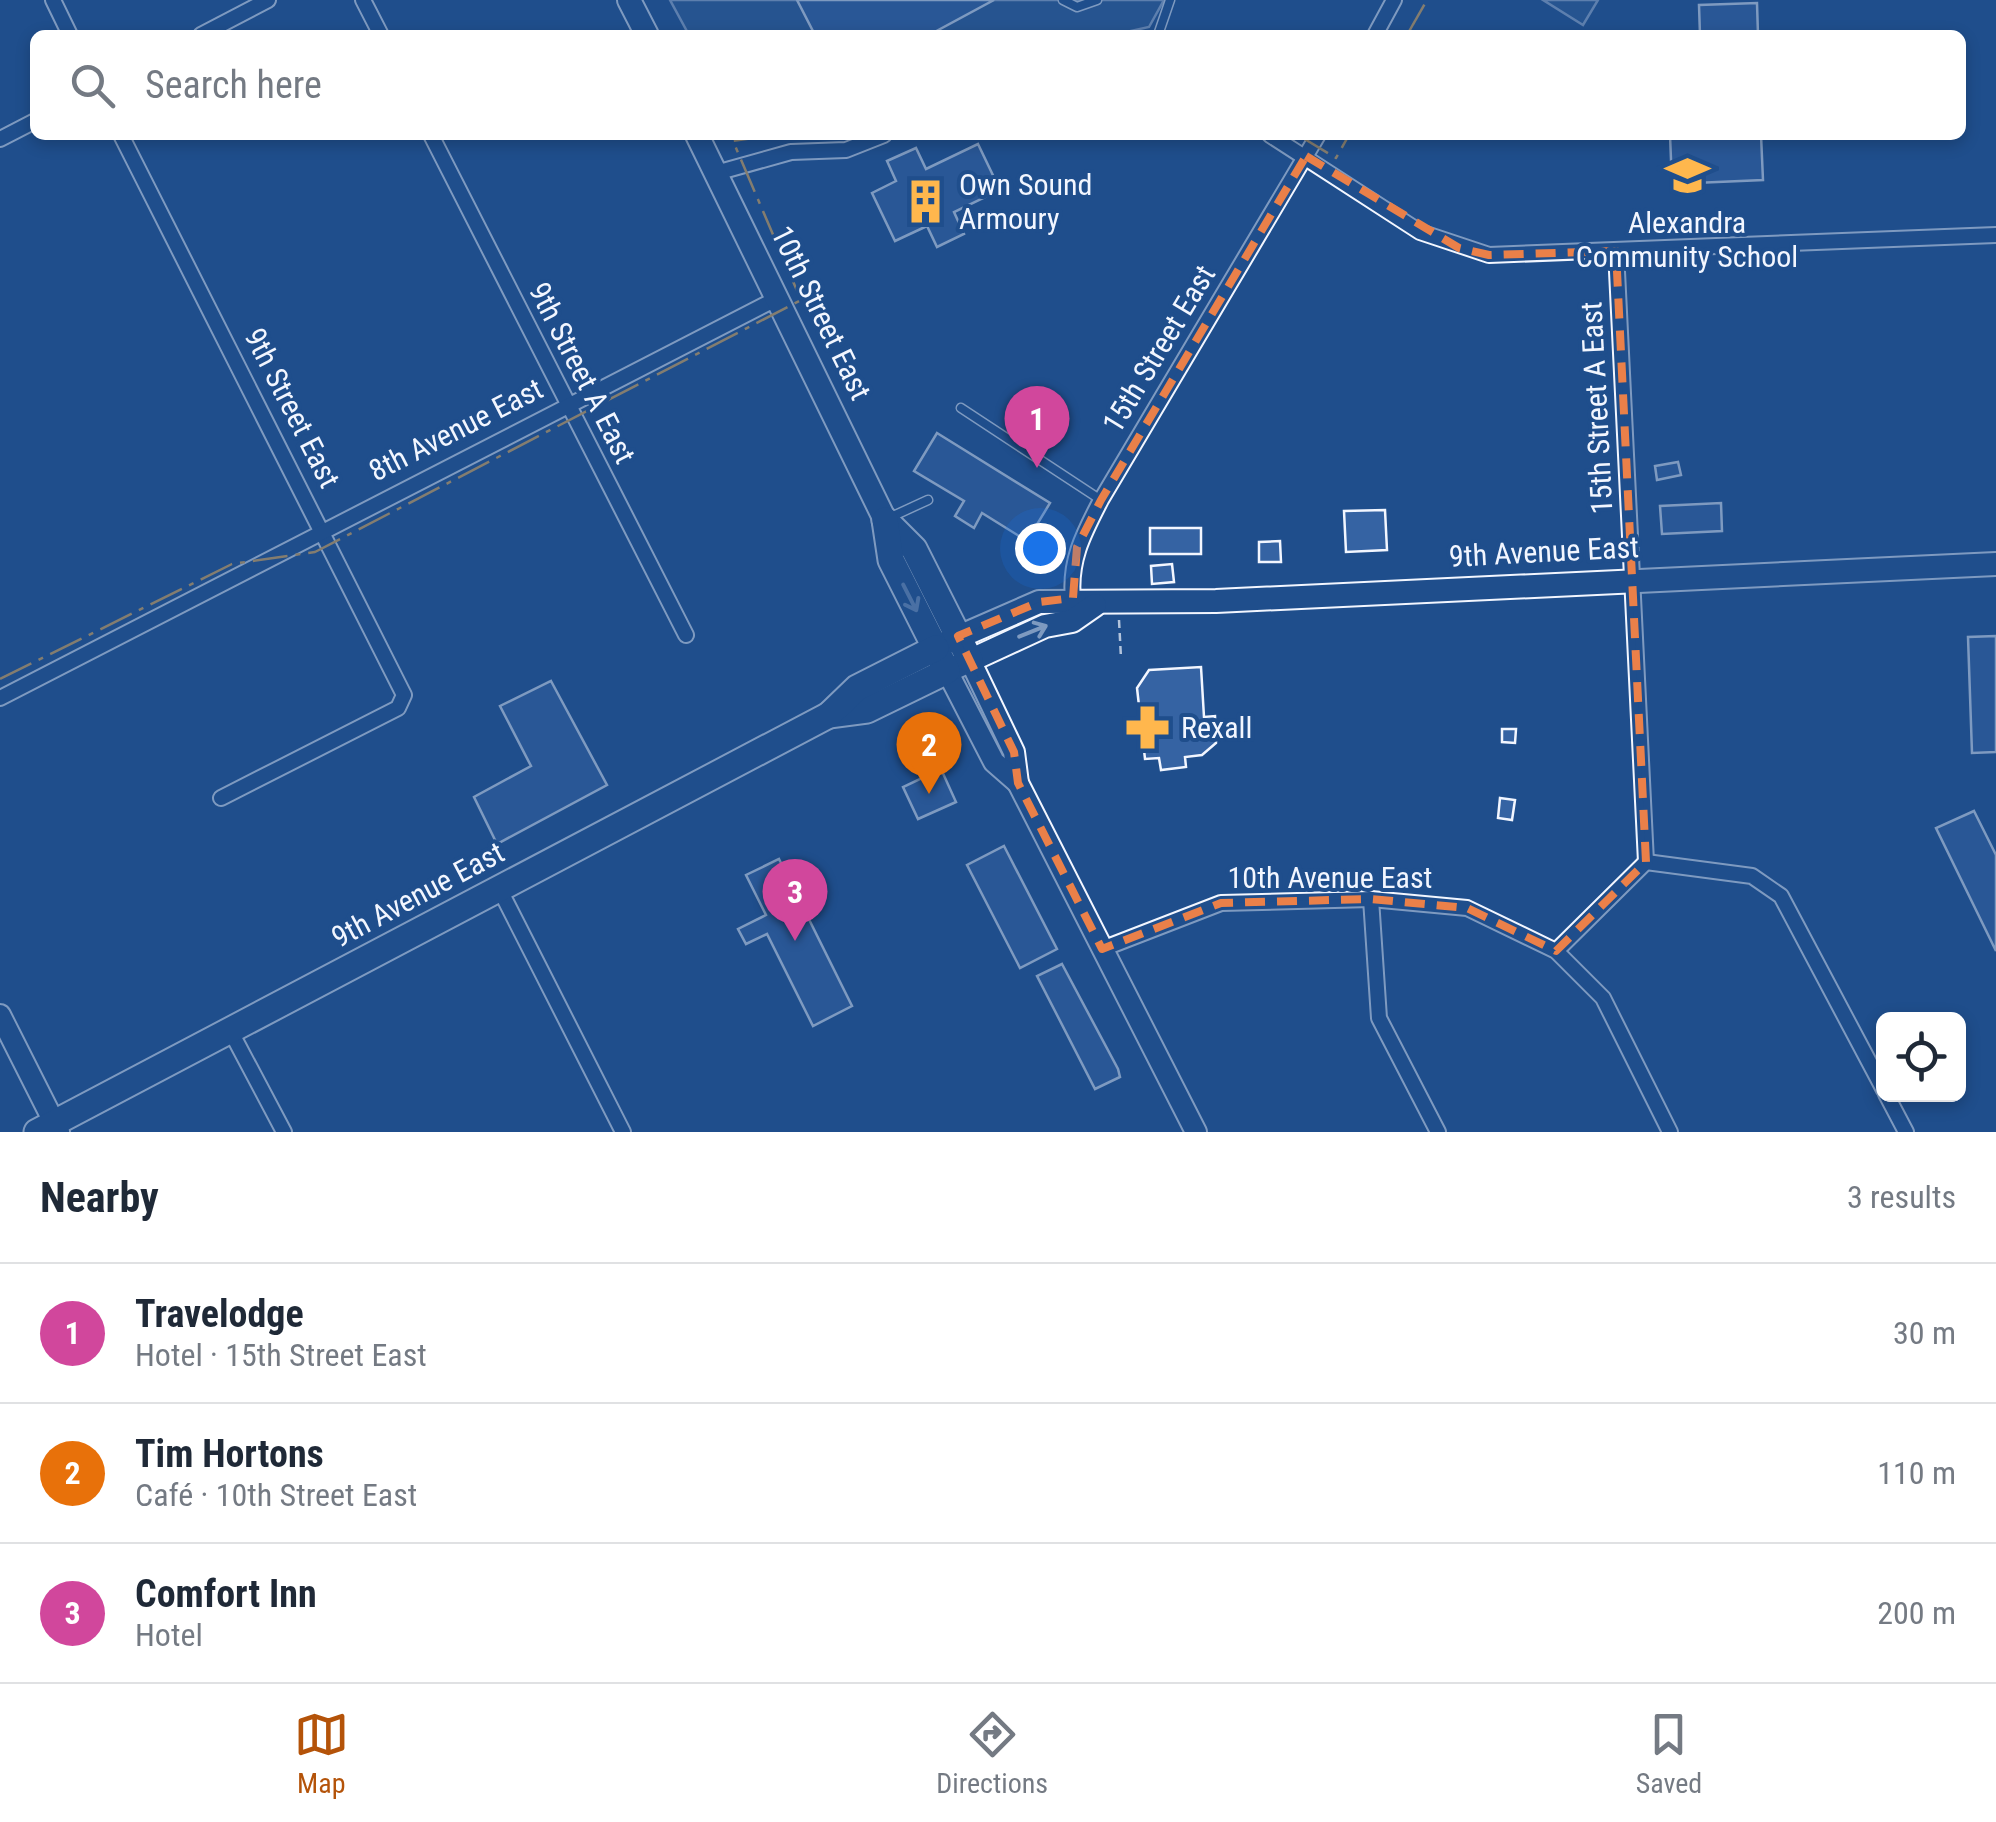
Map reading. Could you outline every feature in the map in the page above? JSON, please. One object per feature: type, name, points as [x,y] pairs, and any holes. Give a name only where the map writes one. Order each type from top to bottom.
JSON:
[{"type":"highway","name":"10th Street East","points":[[885,520],[891,560],[953,654]]},
{"type":"highway","name":"9th Avenue East","points":[[50,1129],[829,715],[857,688],[953,654]]},
{"type":"main road","points":[[629,0],[644,30]]},
{"type":"main road","name":"10th Street East","points":[[700,140],[885,520]]},
{"type":"main road","name":"9th Avenue East","points":[[953,654],[1072,621],[1095,603],[1996,564]]},
{"type":"street","points":[[53,0],[68,30]]},
{"type":"street","points":[[211,30],[268,0]]},
{"type":"street","points":[[363,0],[378,30]]},
{"type":"street","points":[[1378,30],[1394,0]]},
{"type":"street","points":[[0,139],[30,124]]},
{"type":"street","name":"9th Street East","points":[[123,140],[404,695],[398,708],[221,798]]},
{"type":"street","name":"9th Street A East","points":[[434,140],[686,635]]},
{"type":"street","points":[[716,173],[792,152],[846,150],[871,140]]},
{"type":"street","points":[[1279,140],[1420,232],[1489,255],[1996,235]]},
{"type":"street","name":"15th Street East","points":[[1095,603],[1070,578],[1077,547],[1101,500],[1315,140]]},
{"type":"street","name":"15th Street A East","points":[[1616,251],[1646,862]]},
{"type":"street","name":"8th Avenue East","points":[[0,698],[778,298]]},
{"type":"street","name":"10th Street East","points":[[953,654],[994,762],[1018,783],[1196,1132]]},
{"type":"street","points":[[1556,951],[1646,862],[1752,876],[1781,896],[1876,1075]]},
{"type":"street","points":[[499,888],[624,1132]]},
{"type":"street","points":[[1370,899],[1379,1018],[1438,1132]]},
{"type":"street","name":"10th Avenue East","points":[[1102,949],[1220,903],[1370,899],[1468,908],[1556,951],[1603,998],[1670,1132]]},
{"type":"street","points":[[0,1015],[50,1129]]},
{"type":"street","points":[[230,1030],[284,1132]]},
{"type":"street","points":[[1890,1102],[1906,1132]]},
{"type":"lane","points":[[1063,0],[1078,7],[1097,0]]},
{"type":"lane","points":[[1160,30],[1170,0]]},
{"type":"lane","points":[[960,408],[1101,500]]},
{"type":"lane","points":[[885,520],[928,500]]},
{"type":"path","points":[[1095,603],[1121,658]]},
{"type":"highlighted area","points":[[1306,156],[1459,248],[1489,255],[1616,251],[1646,862],[1556,951],[1467,908],[1371,899],[1221,903],[1102,949],[1018,783],[1014,752],[958,636],[1039,602],[1073,598],[1077,547],[1101,500]]},
{"type":"shaded area","points":[[670,0],[1164,0],[1149,27],[1136,30],[686,30]]},
{"type":"shaded area","points":[[1543,0],[1598,0],[1583,25]]},
{"type":"building","points":[[797,0],[994,0],[938,30],[812,30]]},
{"type":"building","points":[[1757,3],[1758,30],[1700,30],[1699,5]]},
{"type":"building","points":[[1670,140],[1761,140],[1763,180],[1672,184]]},
{"type":"building","name":"Own Sound Armoury","points":[[978,144],[1000,190],[954,212],[964,234],[937,247],[927,226],[895,241],[872,193],[896,181],[887,161],[916,148],[926,169]]},
{"type":"building","points":[[937,433],[1050,503],[1027,541],[982,513],[974,528],[955,516],[964,501],[914,471]]},
{"type":"building","points":[[1678,462],[1681,475],[1657,480],[1655,466]]},
{"type":"building","points":[[1721,503],[1722,531],[1662,534],[1660,506]]},
{"type":"building","points":[[1385,510],[1387,550],[1346,552],[1344,511]]},
{"type":"building","points":[[1150,528],[1201,528],[1201,554],[1150,554]]},
{"type":"building","points":[[1280,541],[1281,562],[1259,562],[1259,542]]},
{"type":"building","points":[[1172,564],[1174,582],[1152,584],[1151,566]]},
{"type":"building","points":[[1996,636],[1996,752],[1972,753],[1968,637]]},
{"type":"building","points":[[1201,667],[1204,717],[1215,716],[1216,743],[1202,755],[1185,757],[1186,767],[1161,770],[1159,758],[1145,759],[1137,688],[1149,670]]},
{"type":"building","points":[[551,681],[607,785],[497,844],[474,797],[531,766],[500,706]]},
{"type":"building","points":[[1502,729],[1516,729],[1515,743],[1502,742]]},
{"type":"building","points":[[941,769],[956,802],[918,819],[903,787]]},
{"type":"building","points":[[1500,798],[1515,800],[1512,820],[1498,818]]},
{"type":"building","points":[[1974,811],[1996,855],[1996,951],[1936,828]]},
{"type":"building","points":[[1004,846],[1057,949],[1020,968],[967,865]]},
{"type":"building","points":[[779,859],[852,1006],[813,1026],[767,934],[746,944],[738,929],[766,915],[746,875]]},
{"type":"building","points":[[1062,964],[1118,1069],[1120,1077],[1095,1089],[1037,976]]},
{"type":"power","points":[[1410,30],[1427,0]]},
{"type":"power","points":[[0,679],[232,564],[315,552],[801,300],[733,141],[740,140]]},
{"type":"power","points":[[1306,140],[1336,158],[1346,140]]},
{"type":"place","name":"Alexandra Community School","points":[[1687,176]]},
{"type":"place","name":"Own Sound Armoury","points":[[926,202]]},
{"type":"place","name":"Travelodge","points":[[1037,468]]},
{"type":"place","name":"Rexall","points":[[1148,728]]},
{"type":"place","name":"Tim Hortons","points":[[929,794]]},
{"type":"place","name":"Comfort Inn","points":[[795,941]]}]
